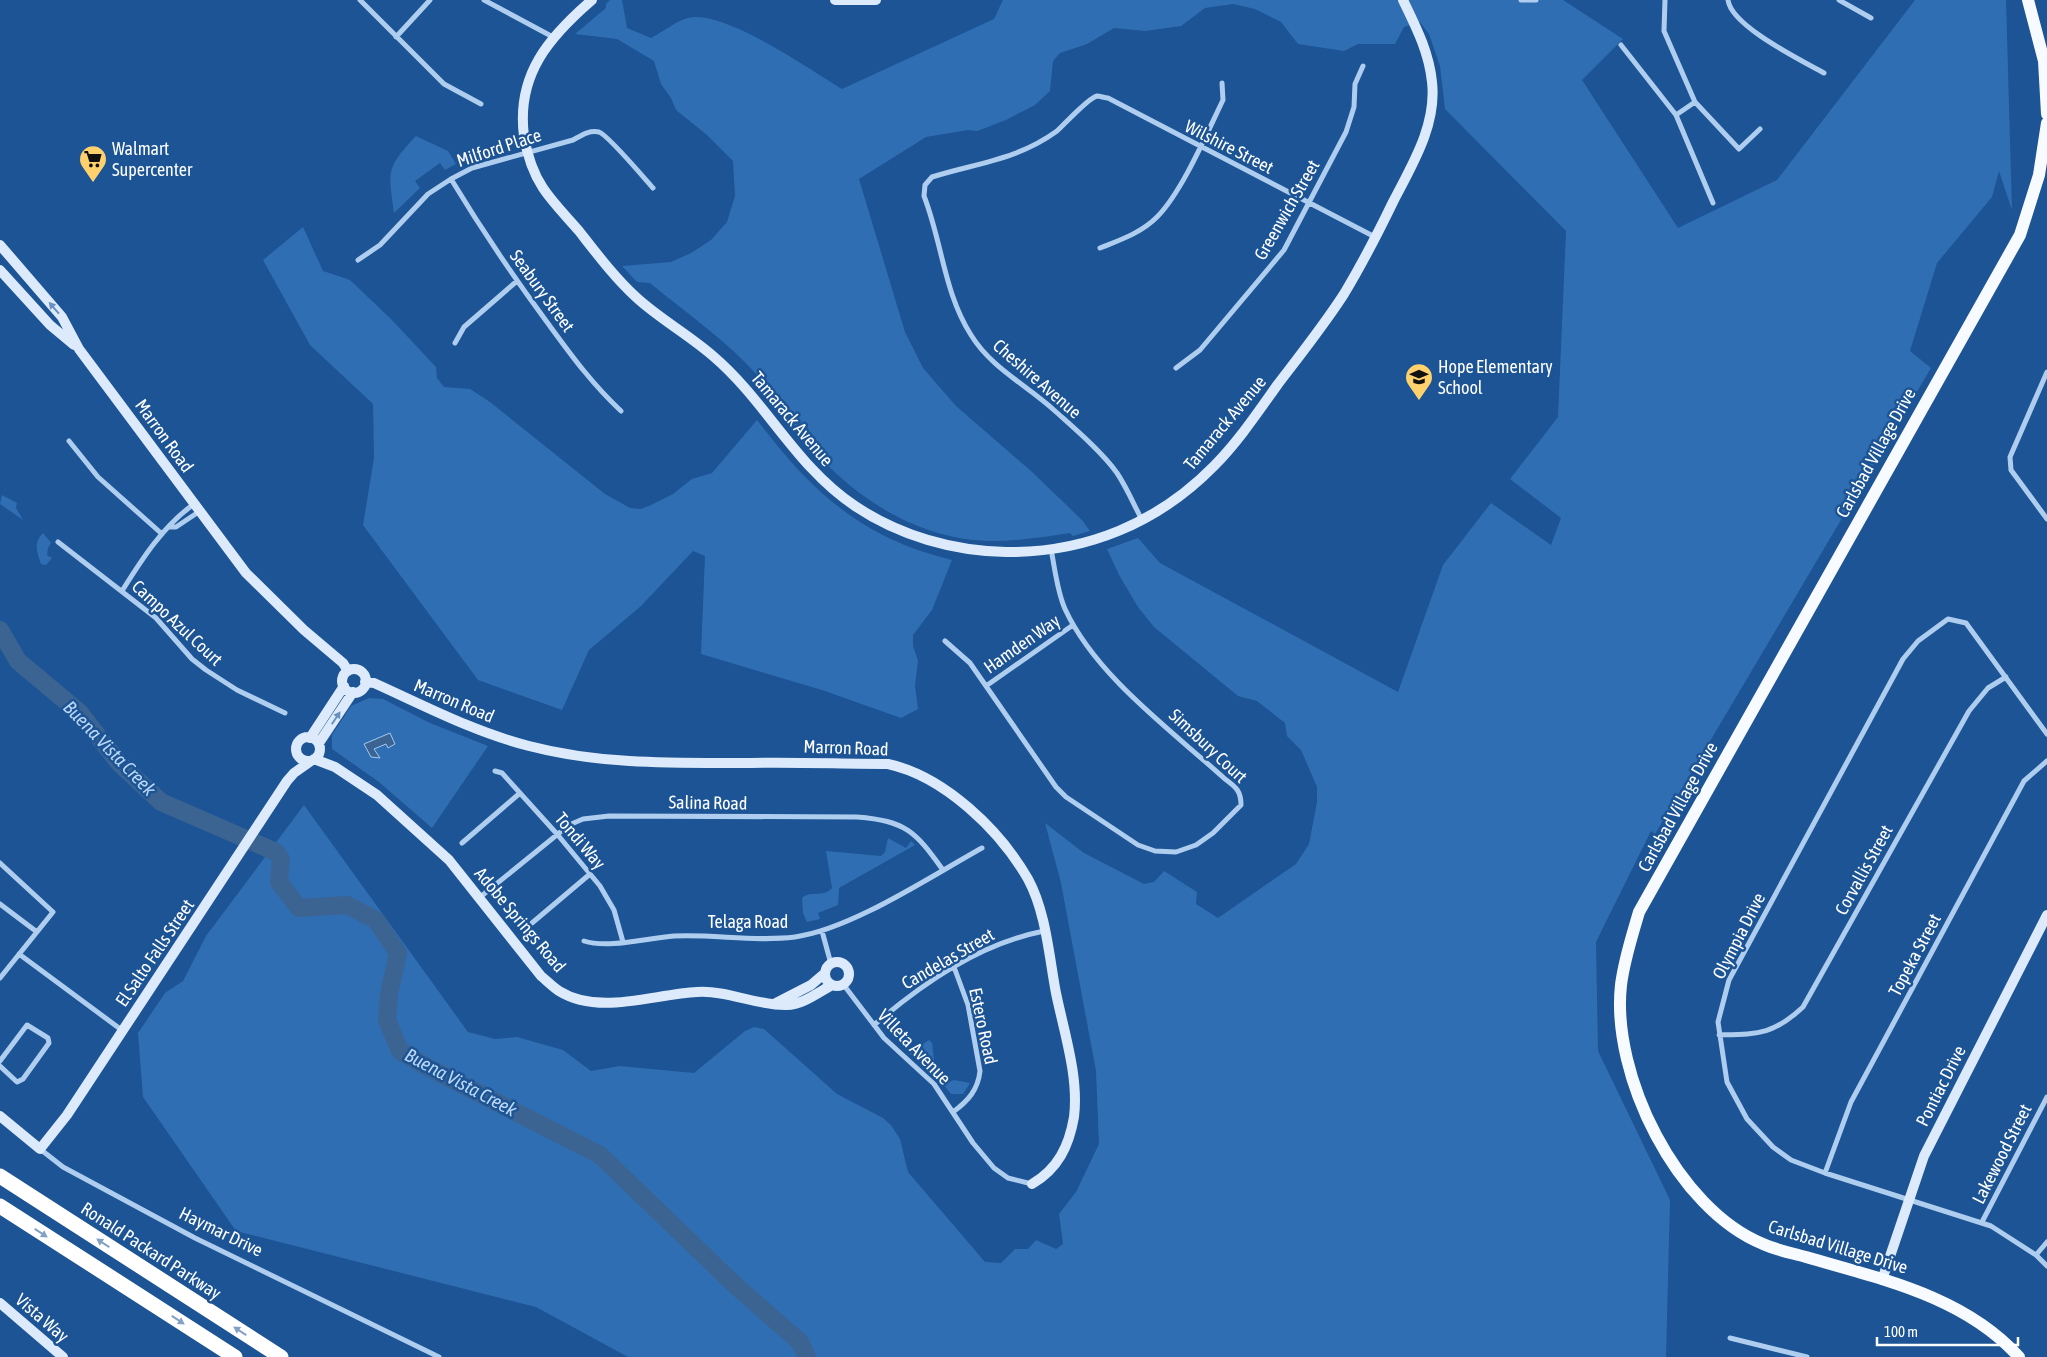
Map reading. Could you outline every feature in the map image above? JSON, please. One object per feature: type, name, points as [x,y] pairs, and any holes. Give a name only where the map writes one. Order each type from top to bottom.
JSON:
[{"type":"highway","name":"Ronald Packard Parkway","points":[[0,1176],[281,1357]]},
{"type":"highway","points":[[0,1206],[235,1357]]},
{"type":"main road","points":[[2028,0],[2045,61],[2047,114]]},
{"type":"main road","name":"Carlsbad Village Drive","points":[[2019,1357],[1980,1323],[1956,1308],[1905,1286],[1762,1244],[1713,1211],[1680,1174],[1665,1152],[1640,1104],[1631,1074],[1621,1023],[1621,986],[1629,946],[1639,912],[2020,235],[2040,175],[2047,123]]},
{"type":"street","points":[[360,0],[444,84],[481,104]]},
{"type":"street","points":[[396,37],[430,0]]},
{"type":"street","points":[[484,0],[552,37]]},
{"type":"street","name":"Tamarack Avenue","points":[[592,0],[552,37],[543,50],[526,90],[523,120],[528,152],[544,189],[638,300],[712,355],[743,384],[800,457],[824,482],[854,506],[885,524],[948,546],[980,551],[1022,552],[1075,546],[1106,537],[1143,521],[1180,497],[1216,464],[1332,313],[1376,237],[1422,144],[1432,109],[1433,86],[1428,52],[1403,0]]},
{"type":"street","points":[[835,0],[876,0]]},
{"type":"street","points":[[1521,0],[1536,0]]},
{"type":"street","points":[[1665,0],[1664,31],[1695,102],[1739,149],[1760,129]]},
{"type":"street","points":[[1728,0],[1728,7],[1755,33],[1824,73]]},
{"type":"street","points":[[1839,0],[1871,18]]},
{"type":"street","points":[[1621,45],[1676,115],[1713,203]]},
{"type":"street","name":"Greenwich Street","points":[[1176,368],[1200,350],[1273,266],[1284,250],[1346,132],[1354,108],[1355,84],[1363,66]]},
{"type":"street","points":[[1100,248],[1136,233],[1157,217],[1174,194],[1224,100],[1222,83]]},
{"type":"street","name":"Wilshire Street","points":[[925,185],[937,176],[995,162],[1016,154],[1056,131],[1078,113],[1086,102],[1097,96],[1108,98],[1199,147],[1376,237]]},
{"type":"street","points":[[1676,115],[1695,102]]},
{"type":"street","name":"Milford Place","points":[[358,260],[380,245],[428,194],[451,179],[472,168],[573,140],[587,132],[599,132],[610,138],[625,160],[653,188]]},
{"type":"street","name":"Seabury Street","points":[[451,179],[517,281],[594,386],[621,411]]},
{"type":"street","name":"Cheshire Avenue","points":[[925,185],[924,196],[949,286],[958,311],[972,336],[1002,370],[1055,410],[1108,463],[1117,473],[1143,521]]},
{"type":"street","name":"Marron Road","points":[[0,245],[62,317],[79,349],[246,572],[304,630],[343,663],[348,671]]},
{"type":"street","name":"Marron Road","points":[[0,270],[50,325],[79,349]]},
{"type":"street","points":[[455,343],[464,327],[517,281]]},
{"type":"street","points":[[2047,372],[2010,458],[2011,470],[2047,519]]},
{"type":"street","points":[[69,440],[98,477],[162,534]]},
{"type":"street","points":[[122,591],[162,534],[179,514],[197,508]]},
{"type":"street","points":[[169,527],[176,527],[197,508]]},
{"type":"street","name":"Campo Azul Court","points":[[58,542],[156,618],[192,659],[237,690],[267,702],[285,713]]},
{"type":"street","name":"Simsbury Court","points":[[945,641],[970,663],[1056,786],[1066,797],[1138,845],[1155,851],[1176,852],[1196,845],[1234,814],[1240,805],[1241,795],[1237,787],[1106,671],[1073,625],[1064,608],[1058,588],[1051,549]]},
{"type":"street","name":"Olympia Drive","points":[[2047,734],[1966,622],[1948,619],[1918,641],[1904,659],[1729,980],[1718,1022],[1727,1082],[1746,1119],[1773,1147],[1791,1160],[1825,1173],[1982,1222],[2036,1255],[2047,1266]]},
{"type":"street","name":"Hamden Way","points":[[986,686],[1073,625]]},
{"type":"street","points":[[316,744],[303,739],[298,743],[298,754],[304,760],[312,760],[316,744],[344,686],[343,676],[348,671],[359,670],[364,675],[365,682],[361,690],[353,692],[316,744]]},
{"type":"street","name":"Corvallis Street","points":[[1719,1035],[1758,1034],[1786,1023],[1803,1007],[1968,711],[1988,688],[2006,677]]},
{"type":"street","name":"Marron Road","points":[[365,682],[374,683],[451,720],[487,733],[530,746],[598,759],[660,763],[888,764],[905,767],[924,777],[982,819],[1000,837],[1028,880],[1037,900],[1073,1078],[1074,1105],[1069,1138],[1061,1158],[1046,1176],[1032,1184]]},
{"type":"street","points":[[344,686],[353,692]]},
{"type":"street","name":"Adobe Springs Road","points":[[316,744],[335,766],[377,795],[443,854],[541,976],[560,991],[575,998],[606,1002],[699,991],[754,1003],[788,1005],[838,985]]},
{"type":"street","name":"El Salto Falls Street","points":[[294,772],[298,754]]},
{"type":"street","name":"Adobe Springs Road","points":[[312,760],[335,766]]},
{"type":"street","name":"El Salto Falls Street","points":[[40,1150],[67,1115],[287,781],[294,772],[312,760]]},
{"type":"street","name":"Topeka Street","points":[[1825,1173],[1850,1102],[2024,782],[2047,761]]},
{"type":"street","name":"Tondi Way","points":[[495,772],[502,773],[590,874],[614,910],[623,942]]},
{"type":"street","points":[[462,843],[520,793]]},
{"type":"street","name":"Salina Road","points":[[479,898],[557,834],[583,819],[610,816],[857,817],[886,820],[905,828],[920,839],[943,870]]},
{"type":"street","name":"Telaga Road","points":[[584,941],[595,945],[690,936],[766,939],[795,937],[822,931],[870,910],[982,848]]},
{"type":"street","points":[[0,863],[53,912],[0,978]]},
{"type":"street","points":[[532,923],[590,874]]},
{"type":"street","points":[[0,904],[37,932]]},
{"type":"street","name":"Pontiac Drive","points":[[1882,1280],[1924,1156],[2047,915]]},
{"type":"street","points":[[822,931],[828,968],[826,980],[838,985],[848,976],[847,969],[842,964],[828,968]]},
{"type":"street","name":"Candelas Street","points":[[874,1025],[916,990],[954,967],[998,944],[1044,931]]},
{"type":"street","points":[[19,954],[123,1031]]},
{"type":"street","name":"Estero Road","points":[[953,1112],[972,1094],[979,1081],[980,1071],[968,1005],[954,967]]},
{"type":"street","name":"Adobe Springs Road","points":[[776,1003],[811,984],[828,968]]},
{"type":"street","name":"Villeta Avenue","points":[[838,985],[896,1051],[934,1084],[973,1143],[994,1168],[1008,1178],[1032,1184]]},
{"type":"street","points":[[0,1061],[28,1026],[48,1038],[49,1043],[23,1079],[17,1082],[0,1066]]},
{"type":"street","name":"Lakewood Street","points":[[1982,1222],[2047,1097]]},
{"type":"street","name":"Haymar Drive","points":[[0,1116],[63,1167],[154,1216],[439,1357]]},
{"type":"street","points":[[2036,1255],[2047,1242]]},
{"type":"street","name":"Vista Way","points":[[0,1303],[63,1357]]},
{"type":"street","points":[[1730,1338],[1771,1350],[1807,1357]]},
{"type":"street","points":[[1770,1357],[1771,1350]]},
{"type":"shaded area","points":[[610,0],[622,0],[627,28],[651,38],[683,19],[704,18],[723,23],[766,43],[842,89],[994,19],[1003,0],[1563,0],[1623,39],[1582,80],[1678,228],[1777,180],[1915,0],[2006,0],[2012,210],[1999,171],[1992,197],[1937,263],[1910,351],[1931,368],[1655,834],[1651,831],[1596,942],[1598,1051],[1670,1200],[1666,1357],[628,1357],[536,1307],[236,1231],[143,1097],[138,1033],[165,993],[183,981],[206,936],[304,805],[468,1032],[495,1039],[517,1037],[563,1050],[591,1071],[620,1066],[694,1073],[745,1031],[754,1027],[764,1029],[837,1094],[883,1118],[891,1125],[900,1139],[908,1172],[985,1262],[1001,1263],[1015,1249],[1028,1249],[1036,1240],[1056,1249],[1063,1244],[1059,1214],[1076,1192],[1099,1144],[1096,1071],[1061,883],[1045,823],[1084,853],[1144,884],[1154,882],[1164,871],[1197,892],[1196,904],[1218,918],[1296,864],[1309,844],[1317,802],[1317,787],[1301,750],[1287,736],[1285,723],[1257,701],[1238,696],[1154,627],[1138,607],[1119,575],[1107,549],[1138,538],[1160,563],[1398,692],[1443,565],[1491,503],[1551,545],[1561,518],[1510,479],[1558,417],[1566,231],[1445,109],[1440,66],[1429,34],[1420,22],[1404,27],[1395,44],[1358,44],[1344,51],[1298,44],[1281,22],[1255,9],[1233,4],[1205,8],[1181,26],[1145,31],[1114,28],[1087,44],[1060,53],[1053,61],[1050,91],[1035,105],[1006,120],[977,131],[968,130],[926,137],[859,179],[905,332],[923,368],[956,406],[1031,471],[1082,520],[1090,531],[1073,536],[1070,533],[1021,540],[991,541],[963,539],[936,533],[886,511],[863,496],[822,459],[804,439],[763,382],[745,362],[650,283],[637,282],[622,266],[671,262],[691,253],[711,240],[727,222],[735,196],[733,161],[707,135],[676,110],[671,98],[661,84],[654,61],[617,39],[575,34],[606,8],[606,4]]},
{"type":"shaded area","points":[[416,136],[448,151],[456,164],[445,170],[440,163],[415,181],[420,188],[394,213],[390,178],[394,163]]},
{"type":"shaded area","points":[[303,227],[323,271],[350,280],[391,319],[436,367],[437,378],[444,387],[470,389],[490,402],[605,494],[630,508],[641,509],[651,505],[673,494],[692,479],[712,473],[757,420],[798,469],[841,509],[891,539],[920,551],[952,560],[932,610],[913,635],[913,646],[918,661],[915,686],[918,709],[901,718],[822,690],[701,654],[705,556],[693,551],[641,606],[589,650],[562,710],[478,680],[363,525],[374,458],[373,404],[310,345],[263,260]]},
{"type":"shaded area","points":[[2,495],[17,503],[16,508],[23,520],[0,504]]},
{"type":"shaded area","points":[[43,533],[51,543],[47,555],[52,558],[46,565],[41,564],[37,548],[38,540]]},
{"type":"shaded area","points":[[369,698],[383,699],[430,723],[488,746],[432,828],[379,782],[332,749],[332,735],[351,706]]},
{"type":"shaded area","points":[[390,733],[395,744],[388,748],[386,744],[374,749],[380,758],[371,757],[364,744]]},
{"type":"shaded area","points":[[888,838],[906,848],[911,841],[915,845],[839,888],[838,905],[818,913],[820,919],[807,922],[803,913],[802,898],[809,894],[825,893],[832,888],[826,851],[881,856],[885,852]]},
{"type":"shaded area","points":[[929,1040],[932,1043],[936,1076],[909,1053]]},
{"type":"shaded area","points":[[954,1080],[970,1083],[963,1094],[951,1094],[943,1084]]},
{"type":"waterway","name":"Buena Vista Creek","points":[[0,630],[18,661],[80,713],[119,763],[161,802],[276,852],[281,859],[279,882],[299,908],[347,905],[376,920],[398,953],[389,994],[387,1020],[400,1051],[429,1068],[600,1155],[736,1286],[800,1342],[807,1357]]},
{"type":"place","name":"Walmart Supercenter","points":[[93,183]]},
{"type":"place","name":"Hope Elementary School","points":[[1419,401]]}]
